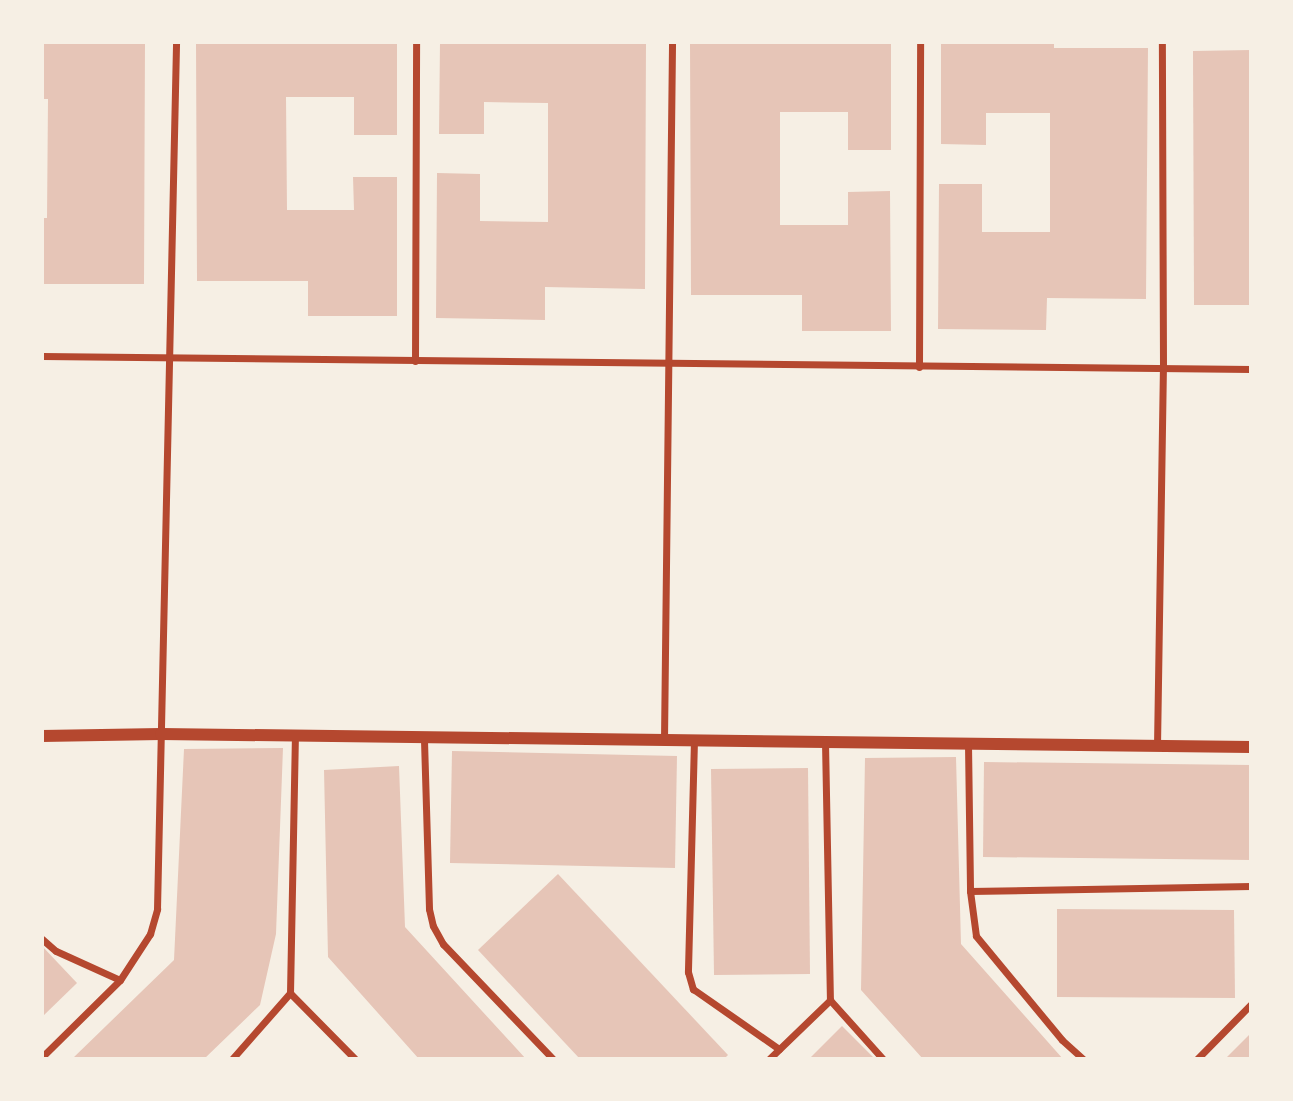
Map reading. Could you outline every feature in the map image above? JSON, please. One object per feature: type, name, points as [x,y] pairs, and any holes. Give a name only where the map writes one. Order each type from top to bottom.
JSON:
[{"type":"street","points":[[42,1057],[120,980],[149,934],[156,909],[176,42]]},
{"type":"street","points":[[415,361],[416,42]]},
{"type":"street","points":[[664,740],[672,42]]},
{"type":"street","points":[[919,367],[920,42]]},
{"type":"street","points":[[1157,746],[1163,366],[1162,42]]},
{"type":"street","points":[[42,356],[1251,369]]},
{"type":"street","points":[[42,736],[161,734],[424,740],[694,740],[1251,747]]},
{"type":"street","points":[[232,1059],[290,993],[295,736]]},
{"type":"street","points":[[424,740],[429,909],[433,926],[443,944],[553,1059]]},
{"type":"street","points":[[694,740],[688,972],[693,989],[779,1049]]},
{"type":"street","points":[[825,742],[830,999],[883,1059]]},
{"type":"street","points":[[968,744],[970,891],[976,936],[1062,1040],[1083,1059]]},
{"type":"street","points":[[970,891],[1251,886]]},
{"type":"street","points":[[42,939],[56,951],[120,980]]},
{"type":"street","points":[[290,993],[355,1059]]},
{"type":"street","points":[[769,1059],[830,999]]},
{"type":"street","points":[[1196,1059],[1251,1004]]},
{"type":"building","points":[[42,42],[145,42],[144,284],[42,284],[42,218],[47,218],[48,99],[42,99]]},
{"type":"building","points":[[196,42],[397,42],[397,135],[354,135],[354,97],[286,97],[287,210],[354,210],[353,177],[397,177],[397,316],[308,316],[308,281],[197,281]]},
{"type":"building","points":[[440,42],[646,42],[645,289],[545,287],[545,320],[436,318],[437,173],[480,174],[480,221],[548,222],[548,103],[484,102],[484,134],[439,134]]},
{"type":"building","points":[[690,42],[891,42],[891,150],[848,150],[848,112],[780,112],[780,225],[848,225],[848,192],[890,191],[891,331],[802,331],[802,295],[691,295]]},
{"type":"building","points":[[941,42],[1054,42],[1054,48],[1148,48],[1146,299],[1047,298],[1046,330],[938,329],[939,184],[982,184],[982,232],[1050,232],[1050,113],[986,113],[986,145],[941,144]]},
{"type":"building","points":[[1251,50],[1251,305],[1194,305],[1193,51]]},
{"type":"building","points":[[283,748],[276,934],[260,1005],[204,1059],[72,1059],[174,960],[184,749]]},
{"type":"building","points":[[452,751],[677,756],[675,868],[450,863]]},
{"type":"building","points":[[956,757],[961,944],[1063,1059],[923,1059],[861,990],[865,758]]},
{"type":"building","points":[[984,762],[1251,765],[1251,860],[983,857]]},
{"type":"building","points":[[399,766],[405,927],[526,1059],[419,1059],[328,957],[324,770]]},
{"type":"building","points":[[808,768],[810,974],[714,975],[711,769]]},
{"type":"building","points":[[558,874],[728,1055],[724,1059],[580,1059],[478,950]]},
{"type":"building","points":[[1057,909],[1234,910],[1235,998],[1057,997]]},
{"type":"building","points":[[42,946],[77,983],[42,1017]]},
{"type":"building","points":[[842,1026],[875,1059],[809,1059]]},
{"type":"building","points":[[1251,1033],[1251,1059],[1225,1059]]}]
